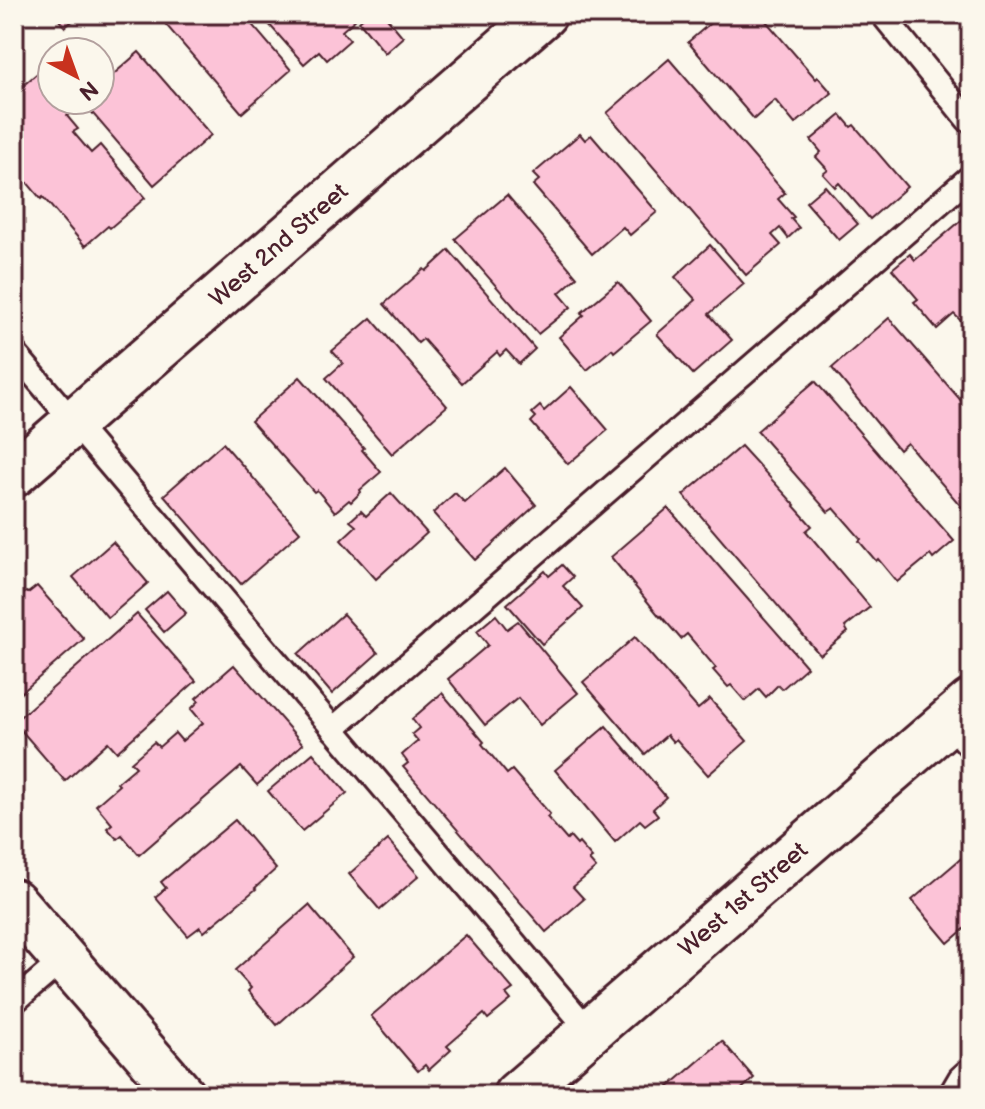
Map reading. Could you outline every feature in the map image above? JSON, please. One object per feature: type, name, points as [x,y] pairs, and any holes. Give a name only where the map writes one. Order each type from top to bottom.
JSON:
[{"type":"street","name":"West 2nd Street","points":[[14,474],[544,14]]},
{"type":"street","name":"West 1st Street","points":[[516,1095],[963,724]]},
{"type":"street","points":[[14,902],[182,1095]]},
{"type":"lane","points":[[882,14],[968,120]]},
{"type":"lane","points":[[333,729],[971,176]]},
{"type":"lane","points":[[14,352],[590,1032]]},
{"type":"lane","points":[[14,1002],[64,959]]},
{"type":"lane","points":[[950,1095],[960,1078],[971,1068]]},
{"type":"building","points":[[54,14],[81,14],[65,27]]},
{"type":"building","points":[[168,14],[243,14],[291,70],[242,113],[161,19]]},
{"type":"building","points":[[260,14],[356,14],[358,17],[342,31],[350,40],[327,60],[319,51],[304,64]]},
{"type":"building","points":[[367,14],[384,14],[403,37],[385,53],[359,21]]},
{"type":"building","points":[[721,14],[760,14],[832,93],[795,124],[775,100],[754,119],[688,42]]},
{"type":"building","points":[[139,52],[211,135],[154,185],[95,116],[116,116],[116,72]]},
{"type":"building","points":[[669,59],[785,193],[778,199],[794,217],[791,219],[799,228],[788,238],[780,228],[772,235],[781,245],[746,275],[607,113]]},
{"type":"building","points":[[36,75],[36,116],[67,116],[78,129],[73,132],[91,153],[100,145],[145,198],[85,246],[14,167],[14,93]]},
{"type":"building","points":[[841,115],[851,127],[854,125],[907,187],[870,219],[839,183],[835,187],[823,174],[828,170],[816,157],[821,152],[811,140]]},
{"type":"building","points":[[580,134],[585,140],[591,135],[657,212],[630,235],[623,227],[592,254],[533,185],[539,180],[533,174]]},
{"type":"building","points":[[825,186],[858,224],[839,240],[806,202]]},
{"type":"building","points":[[507,195],[577,277],[559,293],[571,307],[538,334],[455,239]]},
{"type":"building","points":[[971,212],[971,314],[962,322],[954,314],[937,329],[914,302],[918,299],[892,269],[910,254],[915,260]]},
{"type":"building","points":[[710,245],[744,284],[709,314],[732,340],[693,374],[657,334],[696,300],[675,277]]},
{"type":"building","points":[[449,250],[535,349],[519,364],[506,350],[500,356],[497,352],[462,383],[423,339],[418,343],[384,304]]},
{"type":"building","points":[[618,282],[651,321],[587,370],[559,337],[584,315],[581,313]]},
{"type":"building","points":[[371,318],[447,406],[392,454],[326,378],[343,363],[332,351]]},
{"type":"building","points":[[889,318],[971,412],[971,507],[965,511],[907,443],[899,450],[832,368]]},
{"type":"building","points":[[971,366],[971,389],[960,376]]},
{"type":"building","points":[[300,377],[364,448],[362,450],[381,472],[351,502],[349,500],[335,512],[251,421]]},
{"type":"building","points":[[815,381],[954,541],[933,559],[930,555],[897,582],[834,508],[828,512],[757,431]]},
{"type":"building","points":[[571,387],[608,430],[568,464],[531,422],[536,417],[532,413],[540,406],[544,411]]},
{"type":"building","points":[[223,443],[300,532],[241,584],[164,495]]},
{"type":"building","points":[[741,446],[812,526],[806,531],[870,607],[845,627],[848,632],[820,655],[683,495]]},
{"type":"building","points":[[505,468],[536,505],[475,560],[433,513],[455,493],[465,503]]},
{"type":"building","points":[[391,493],[427,533],[376,579],[341,540],[356,526],[350,521],[361,511],[366,516]]},
{"type":"building","points":[[668,508],[807,667],[782,689],[778,685],[766,697],[759,689],[745,701],[713,670],[716,668],[687,634],[681,639],[660,617],[611,557]]},
{"type":"building","points":[[113,542],[148,583],[108,618],[73,577]]},
{"type":"building","points":[[562,565],[573,577],[563,586],[583,608],[542,644],[507,604],[545,571],[549,576]]},
{"type":"building","points":[[37,586],[84,639],[14,699],[14,602]]},
{"type":"building","points":[[167,591],[186,613],[164,632],[145,610]]},
{"type":"building","points":[[137,614],[196,681],[117,752],[108,742],[65,781],[14,722]]},
{"type":"building","points":[[343,614],[378,653],[332,694],[298,654]]},
{"type":"building","points":[[496,615],[507,629],[518,621],[578,693],[540,725],[518,698],[485,725],[448,679],[488,645],[477,631]]},
{"type":"building","points":[[635,637],[698,709],[710,699],[747,741],[708,775],[676,739],[673,742],[667,735],[645,754],[583,682]]},
{"type":"building","points":[[234,665],[303,744],[257,785],[241,767],[139,855],[122,835],[117,839],[107,828],[112,824],[96,805],[136,767],[131,762],[154,742],[159,747],[175,733],[182,741],[203,723],[191,709],[199,701],[196,698]]},
{"type":"building","points":[[442,693],[507,774],[512,770],[550,814],[547,817],[567,840],[570,837],[577,845],[579,843],[592,858],[589,860],[596,868],[573,887],[584,899],[546,932],[403,767],[408,763],[402,755],[418,741],[412,734],[419,728],[412,719]]},
{"type":"building","points":[[606,726],[666,797],[653,809],[658,815],[645,825],[640,820],[615,842],[555,770]]},
{"type":"building","points":[[313,753],[347,793],[302,831],[268,791]]},
{"type":"building","points":[[235,820],[276,869],[204,932],[200,927],[188,936],[155,897],[166,888],[161,882]]},
{"type":"building","points":[[388,840],[419,876],[380,910],[349,874]]},
{"type":"building","points":[[971,850],[971,923],[948,943],[912,900]]},
{"type":"building","points":[[309,905],[353,957],[277,1025],[248,991],[251,988],[235,970]]},
{"type":"building","points":[[466,935],[513,989],[506,994],[511,1000],[488,1019],[484,1014],[447,1046],[451,1050],[429,1070],[425,1065],[418,1071],[371,1016]]},
{"type":"building","points":[[722,1041],[754,1078],[735,1095],[659,1095]]}]
